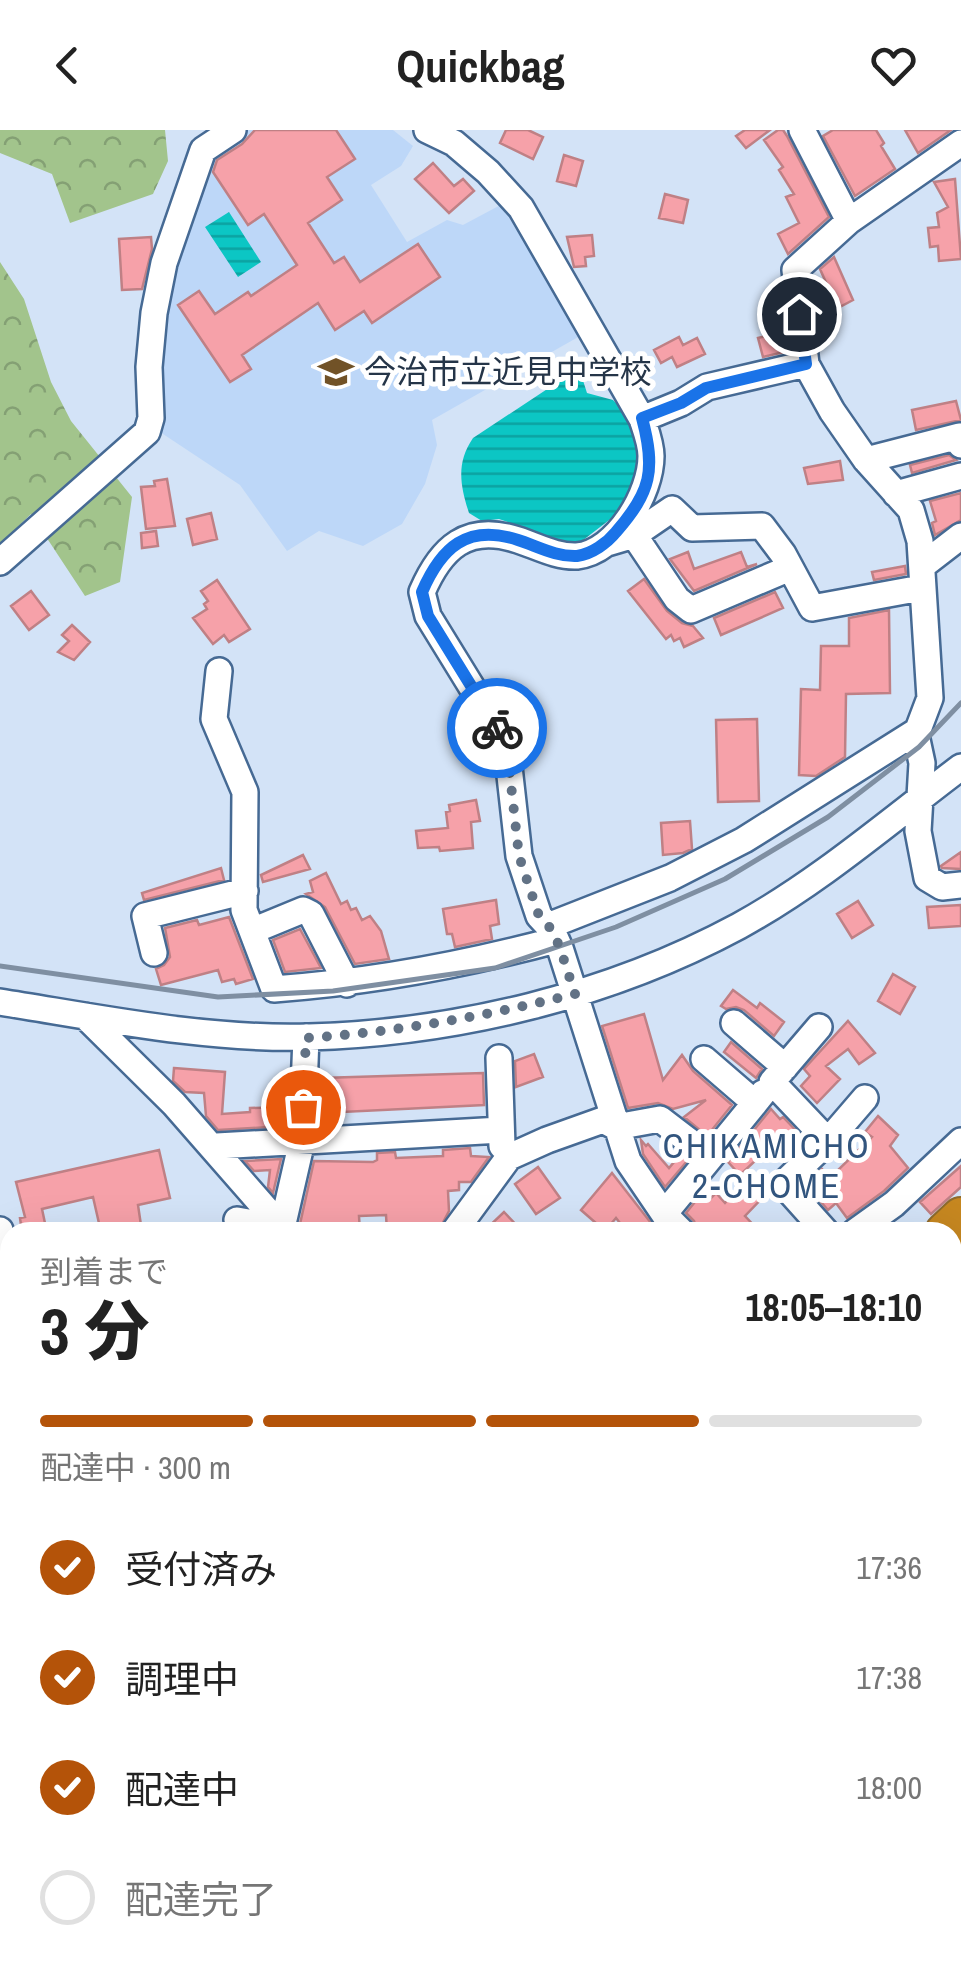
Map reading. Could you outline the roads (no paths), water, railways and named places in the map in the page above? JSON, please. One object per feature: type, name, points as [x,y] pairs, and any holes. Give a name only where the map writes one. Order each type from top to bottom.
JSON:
[{"type":"street","points":[[0,562],[147,432],[154,313],[164,263],[204,150],[233,130]]},
{"type":"street","points":[[427,130],[454,143],[522,208],[642,418],[651,452],[650,477],[642,501],[607,543]]},
{"type":"street","points":[[802,130],[848,221]]},
{"type":"street","points":[[961,143],[848,221],[795,270],[806,364],[866,460],[910,510],[922,577],[930,698],[918,730],[922,763],[918,831],[926,878],[942,886],[961,885]]},
{"type":"street","points":[[642,418],[706,388],[806,364]]},
{"type":"street","points":[[866,460],[959,436],[961,445]]},
{"type":"street","points":[[896,494],[961,476]]},
{"type":"street","points":[[672,1222],[628,1161],[575,994],[552,933],[539,916],[519,856],[508,758],[500,733],[428,616],[422,592],[442,553],[462,540],[485,534],[513,538],[559,555],[582,556],[607,543],[634,536],[672,509],[692,528],[762,526],[812,608],[922,577],[961,536]]},
{"type":"street","points":[[634,536],[678,600],[691,610],[790,568]]},
{"type":"street","points":[[219,671],[214,719],[245,792],[244,910],[274,989],[347,984],[432,971],[552,933],[744,840],[918,730]]},
{"type":"street","points":[[0,1002],[214,1034],[306,1038],[480,1018],[575,994],[666,960],[738,926],[810,882],[961,767]]},
{"type":"street","points":[[154,953],[145,916],[244,892]]},
{"type":"street","points":[[252,931],[303,910],[311,914],[347,984]]},
{"type":"street","points":[[86,1016],[174,1104],[277,1222]]},
{"type":"street","points":[[734,1022],[828,1141]]},
{"type":"street","points":[[674,1222],[754,1103],[819,1027]]},
{"type":"street","points":[[286,1222],[302,1141],[306,1038]]},
{"type":"street","points":[[499,1058],[503,1166]]},
{"type":"street","points":[[704,1059],[754,1103]]},
{"type":"street","points":[[817,1222],[782,1184],[828,1141],[865,1098]]},
{"type":"street","points":[[461,1222],[510,1158],[603,1120],[616,1127],[660,1119],[694,1145]]},
{"type":"street","points":[[217,1146],[502,1130]]},
{"type":"street","points":[[869,1222],[894,1204],[961,1141]]},
{"type":"street","points":[[237,1220],[246,1222]]},
{"type":"railway","points":[[0,966],[218,997],[333,991],[495,968],[616,927],[725,879],[828,817],[919,747],[961,703]]},
{"type":"place","name":"今治市立近見中学校","points":[[336,372]]},
{"type":"district","name":"CHIKAMICHO 2-CHOME","points":[[767,1166]]}]
